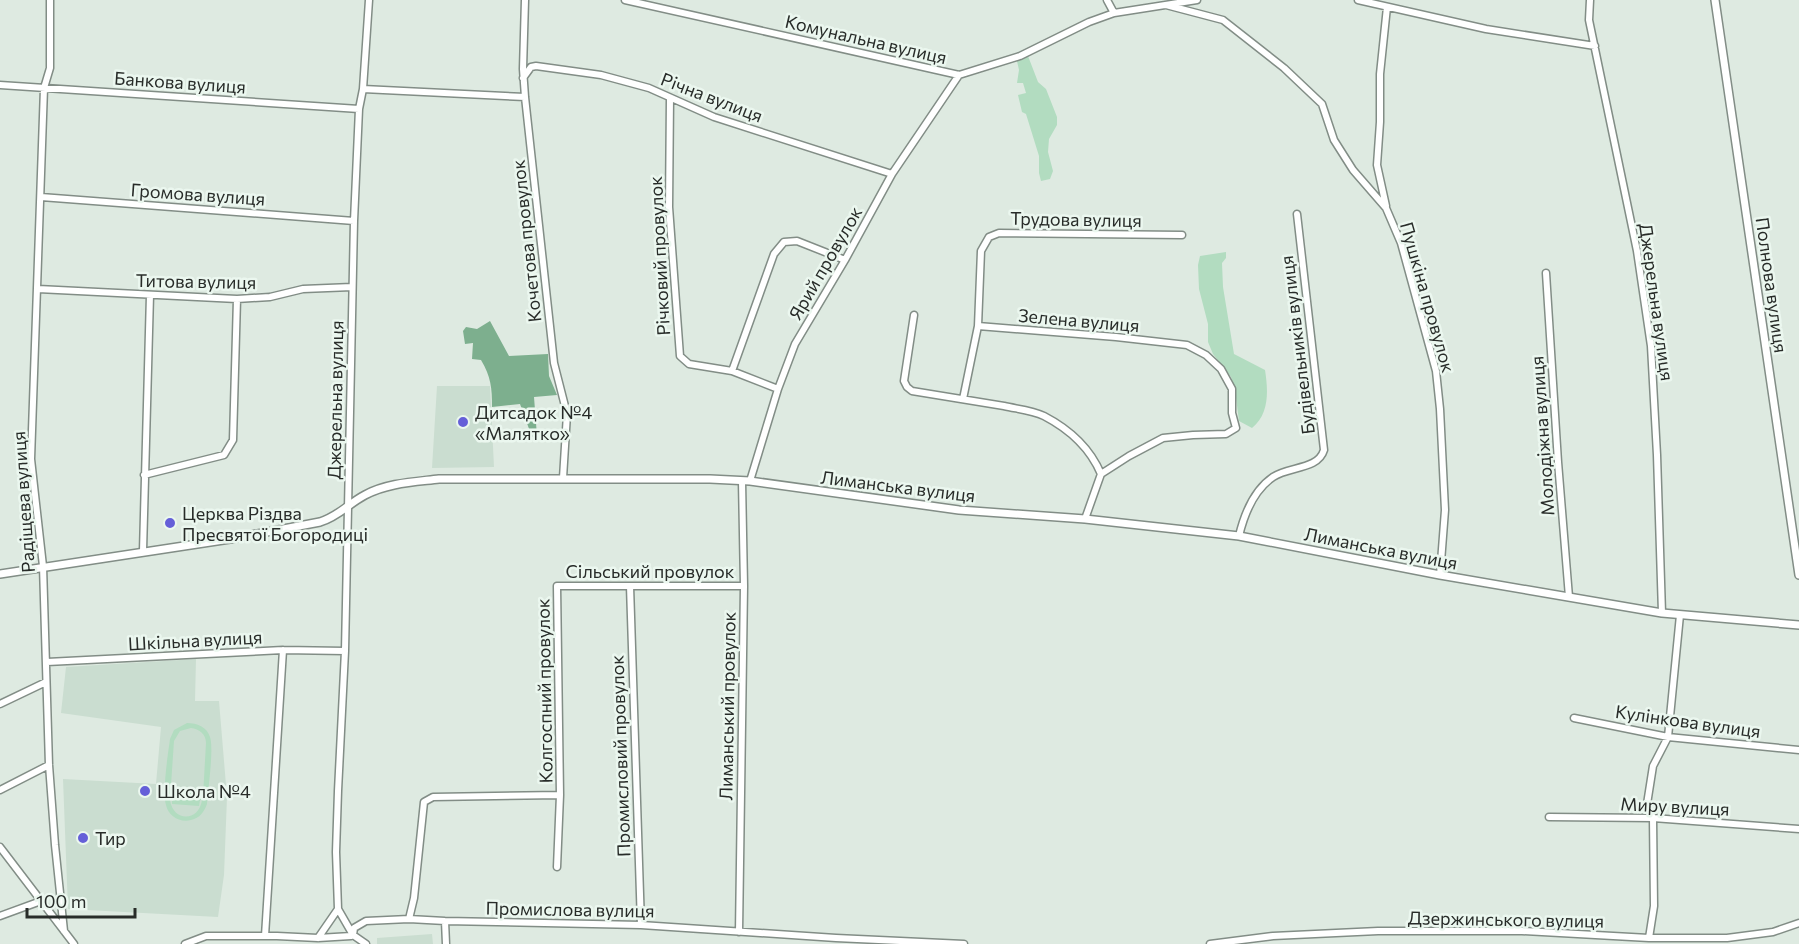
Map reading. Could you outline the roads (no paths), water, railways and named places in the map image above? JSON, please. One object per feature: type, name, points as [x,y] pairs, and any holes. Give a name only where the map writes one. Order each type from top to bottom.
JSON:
[{"type":"street","name":"Радіщева вулиця","points":[[50,0],[50,68],[44,88],[39,289],[34,336],[31,459],[43,566],[49,765],[64,931]]},
{"type":"street","name":"Джерельна вулиця","points":[[338,909],[336,852],[345,651],[354,221],[358,109],[363,89],[369,0]]},
{"type":"street","name":"Кочетова провулок","points":[[525,0],[523,78],[554,363],[567,414],[563,478]]},
{"type":"street","name":"Комунальна вулиця","points":[[625,0],[959,75]]},
{"type":"street","points":[[1107,0],[1114,13]]},
{"type":"street","points":[[959,75],[1020,56],[1079,27],[1114,13],[1197,0]]},
{"type":"street","points":[[1358,0],[1486,29],[1595,46]]},
{"type":"street","points":[[1382,0],[1388,7]]},
{"type":"street","name":"Джерельна вулиця","points":[[1590,0],[1589,20],[1637,251],[1651,346],[1662,613]]},
{"type":"street","name":"Полнова вулиця","points":[[1715,0],[1799,575]]},
{"type":"street","name":"Пушкіна провулок","points":[[1166,5],[1223,20],[1284,68],[1322,104],[1334,140],[1353,170],[1386,208]]},
{"type":"street","name":"Пушкіна провулок","points":[[1388,7],[1380,74],[1377,165],[1386,208],[1401,243],[1436,371],[1445,510],[1440,575]]},
{"type":"street","name":"Річна вулиця","points":[[523,78],[531,67],[536,66],[601,75],[649,88],[714,117],[892,174]]},
{"type":"street","name":"Ярий провулок","points":[[746,481],[795,344],[892,174],[959,75]]},
{"type":"street","name":"Банкова вулиця","points":[[0,85],[358,109]]},
{"type":"street","points":[[363,89],[525,97]]},
{"type":"street","name":"Річковий провулок","points":[[670,98],[669,207],[680,356],[689,364],[732,371],[778,389]]},
{"type":"street","name":"Громова вулиця","points":[[41,197],[354,221]]},
{"type":"street","name":"Будівельників вулиця","points":[[1239,536],[1248,510],[1261,488],[1273,477],[1286,470],[1320,460],[1324,450],[1297,214]]},
{"type":"street","name":"Трудова вулиця","points":[[978,326],[981,251],[989,237],[999,233],[1182,235]]},
{"type":"street","points":[[732,371],[774,254],[784,242],[797,241],[845,260]]},
{"type":"street","name":"Молодіжна вулиця","points":[[1546,273],[1569,597]]},
{"type":"street","name":"Титова вулиця","points":[[39,289],[237,299],[270,297],[303,289],[352,287]]},
{"type":"street","points":[[143,551],[150,295]]},
{"type":"street","points":[[144,474],[224,455],[233,440],[237,299]]},
{"type":"street","points":[[914,315],[904,381],[907,387],[912,391],[1042,415],[1080,442],[1095,459],[1101,474],[1085,519]]},
{"type":"street","points":[[963,399],[978,326]]},
{"type":"street","name":"Зелена вулиця","points":[[978,326],[1187,345],[1206,355],[1221,369],[1232,389],[1232,412],[1236,428],[1226,434],[1163,438],[1101,474]]},
{"type":"street","name":"Лиманська вулиця","points":[[0,574],[320,522],[333,518],[366,494],[405,483],[439,479],[710,479],[746,481],[959,510],[1085,519],[1239,536],[1440,575],[1662,613],[1799,625]]},
{"type":"street","name":"Лиманський провулок","points":[[739,932],[746,481]]},
{"type":"street","name":"Сільський провулок","points":[[557,586],[744,586]]},
{"type":"street","name":"Колгоспний провулок","points":[[557,586],[560,795],[557,867]]},
{"type":"street","name":"Промисловий провулок","points":[[630,586],[641,925]]},
{"type":"street","points":[[1648,938],[1654,906],[1653,818],[1647,804],[1653,766],[1668,737],[1680,615]]},
{"type":"street","points":[[265,936],[283,650]]},
{"type":"street","name":"Шкільна вулиця","points":[[47,662],[283,650],[345,651]]},
{"type":"street","points":[[0,704],[46,682]]},
{"type":"street","name":"Кулінкова вулиця","points":[[1574,718],[1668,737],[1799,750]]},
{"type":"street","points":[[0,790],[49,765]]},
{"type":"street","name":"Колгоспний провулок","points":[[409,919],[414,897],[424,802],[433,797],[560,795]]},
{"type":"street","name":"Миру вулиця","points":[[1549,817],[1653,818],[1799,829]]},
{"type":"street","points":[[0,847],[74,944]]},
{"type":"street","points":[[0,916],[41,901]]},
{"type":"street","points":[[318,938],[338,909],[353,935],[366,944]]},
{"type":"street","name":"Промислова вулиця","points":[[185,944],[206,936],[318,938],[353,935],[354,928],[366,921],[409,919],[641,925],[964,944]]},
{"type":"street","points":[[446,921],[446,944]]},
{"type":"street","name":"Дзержинського вулиця","points":[[1210,944],[1273,936],[1378,931],[1522,931],[1648,938],[1727,938],[1773,932],[1799,923]]},
{"type":"street","points":[[792,935],[793,944]]},
{"type":"place","name":"Дитсадок №4 «Малятко»","points":[[463,422]]},
{"type":"place","name":"Церква Різдва Пресвятої Богородиці","points":[[170,523]]},
{"type":"place","name":"Школа №4","points":[[145,791]]},
{"type":"place","name":"Тир","points":[[83,838]]}]
